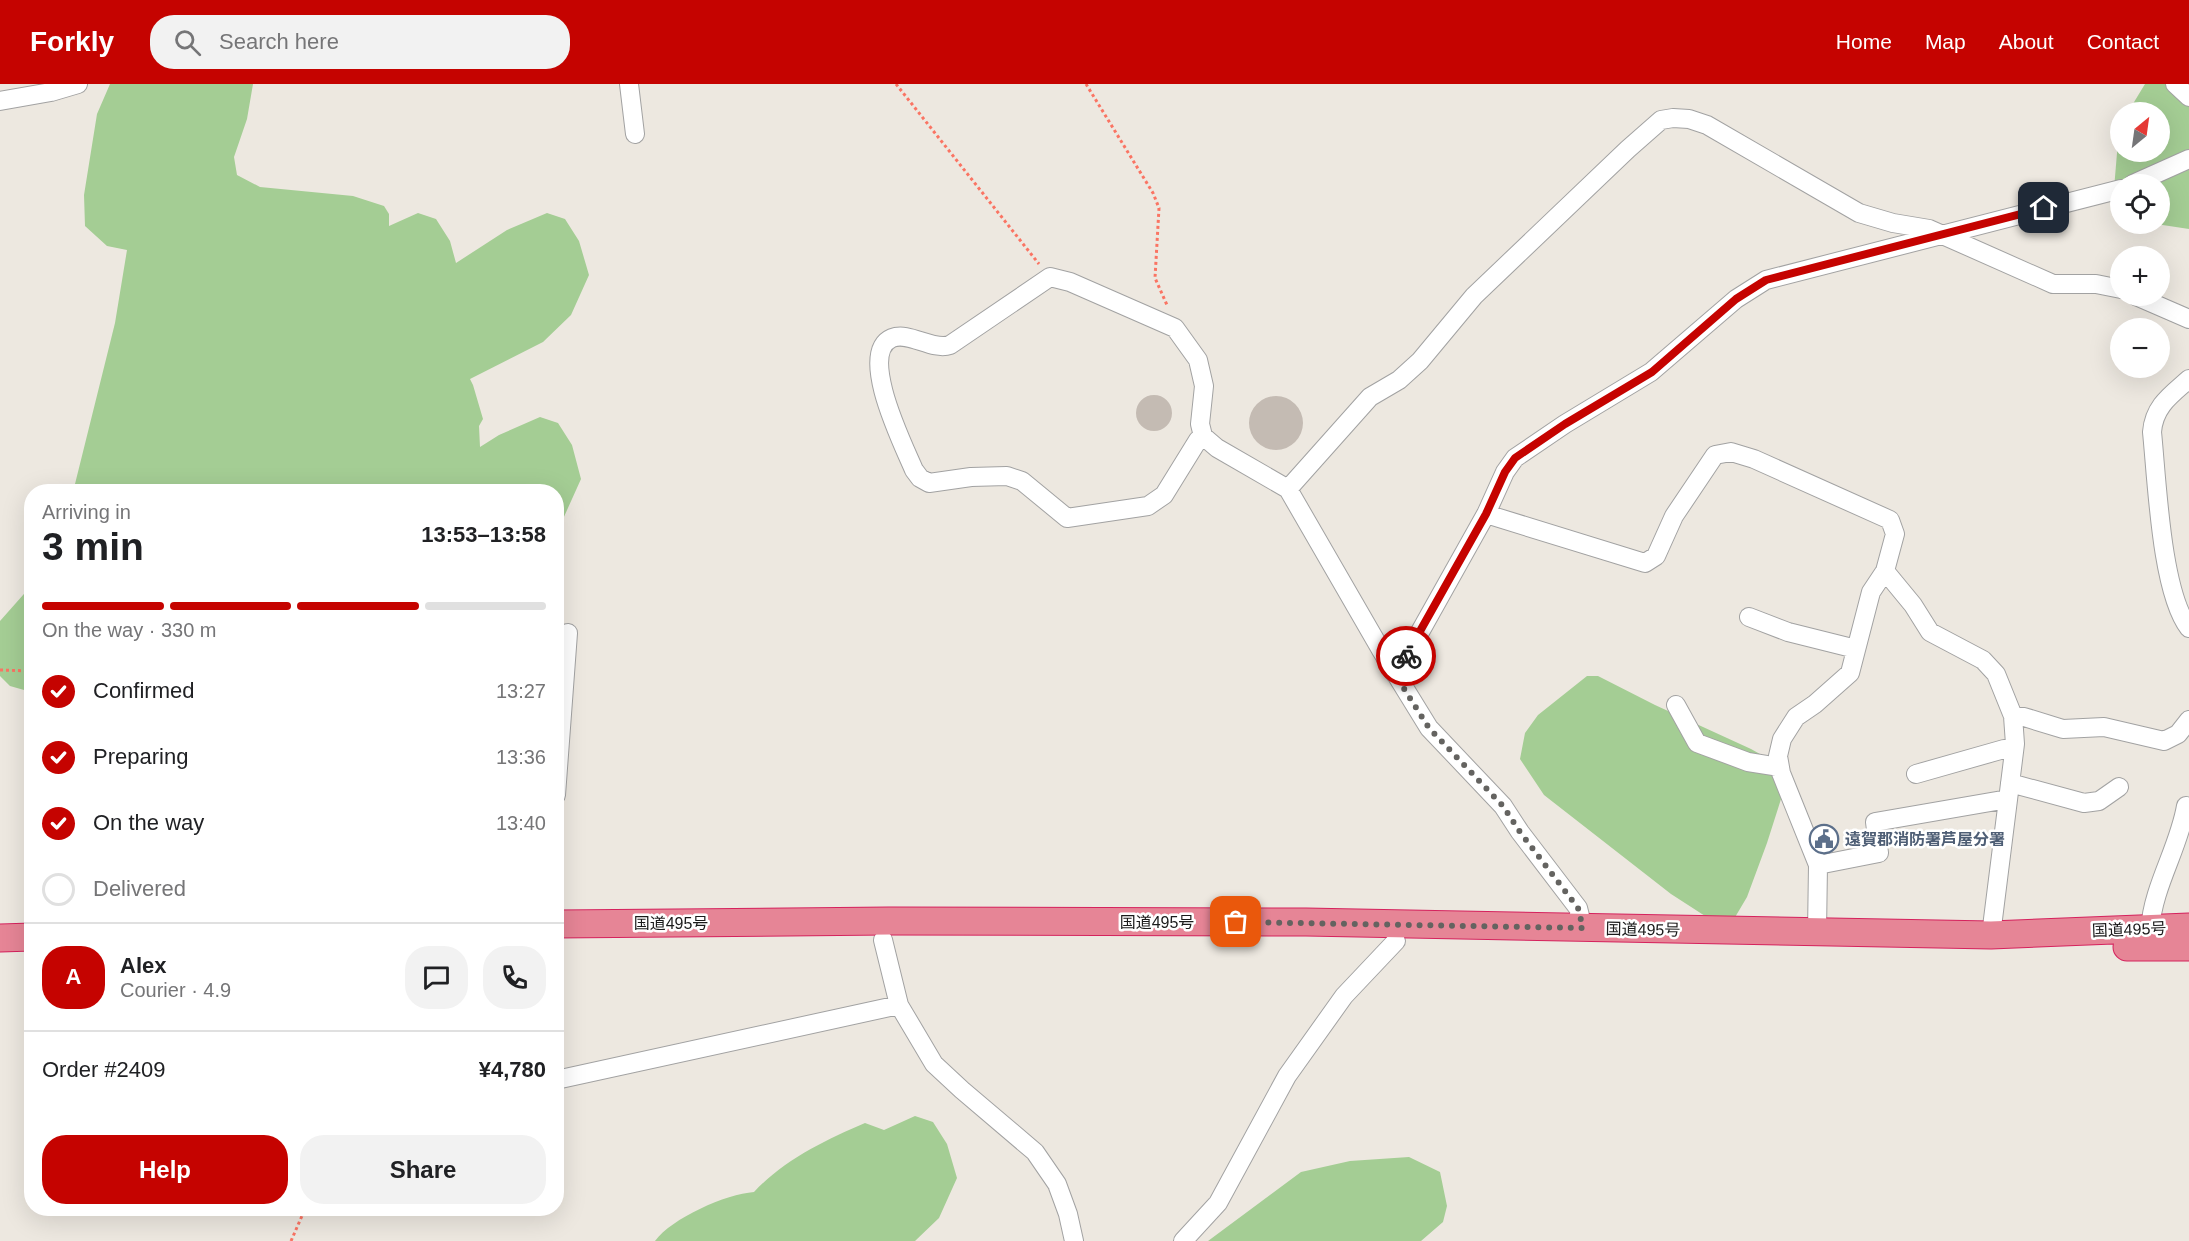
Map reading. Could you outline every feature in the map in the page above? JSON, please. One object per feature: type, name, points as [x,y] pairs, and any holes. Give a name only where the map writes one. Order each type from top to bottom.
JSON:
[{"type":"highway","name":"国道495号","points":[[564,924],[877,921],[1306,922],[1991,935],[2189,927]]},
{"type":"highway","points":[[0,938],[24,937]]},
{"type":"highway","name":"国道495号","points":[[564,941],[1396,940],[1895,950],[2189,947]]},
{"type":"street","points":[[0,101],[51,92],[78,84]]},
{"type":"street","points":[[629,84],[635,134]]},
{"type":"street","points":[[2175,84],[2189,97]]},
{"type":"street","points":[[1288,489],[1370,397],[1399,380],[1420,361],[1474,296],[1661,120],[1689,119],[1707,124],[1859,213],[1893,223],[1929,229],[2053,284],[2096,284],[2110,287]]},
{"type":"street","points":[[2155,174],[2189,159]]},
{"type":"street","points":[[1394,673],[1411,648],[1486,514],[1505,472],[1515,458],[1565,424],[1652,372],[1736,299],[1766,280],[2110,192]]},
{"type":"street","points":[[1203,436],[1198,440],[1164,495],[1148,506],[1067,518],[1022,481],[1007,476],[971,477],[929,483],[920,478],[914,470],[882,388],[879,356],[883,345],[892,338],[901,337],[943,347],[950,345],[1050,277],[1070,282],[1175,328],[1198,360],[1204,386],[1200,424],[1203,436],[1216,448],[1288,489],[1394,673],[1429,728],[1503,806],[1578,908],[1583,928]]},
{"type":"street","points":[[2159,306],[2189,319]]},
{"type":"street","points":[[2189,379],[2160,405],[2153,421],[2152,432],[2164,548],[2175,599],[2182,620],[2189,628]]},
{"type":"street","points":[[1486,514],[1645,563],[1656,556],[1674,516],[1715,455],[1731,452],[1754,459],[1890,520],[1895,534],[1885,571],[1871,592],[1850,673],[1815,704],[1796,717],[1787,728],[1778,756],[1791,801],[1818,865],[1817,932]]},
{"type":"street","points":[[1885,571],[1913,605],[1930,632],[1983,660],[1990,667],[1996,674],[2013,716],[2014,749],[1991,935]]},
{"type":"street","points":[[1749,617],[1788,632],[1856,649]]},
{"type":"street","points":[[564,687],[568,633]]},
{"type":"street","points":[[1676,705],[1697,743],[1748,762],[1780,767]]},
{"type":"street","points":[[2013,716],[2024,717],[2063,729],[2104,727],[2164,741],[2178,734],[2189,720]]},
{"type":"street","points":[[1916,774],[2004,749],[2014,749]]},
{"type":"street","points":[[1818,865],[1879,853],[1875,822],[2009,791],[2084,803],[2099,801],[2118,787]]},
{"type":"street","points":[[2150,928],[2151,913],[2183,826],[2186,806]]},
{"type":"street","points":[[884,940],[899,1005],[934,1064],[1035,1152],[1057,1184],[1068,1214],[1074,1241]]},
{"type":"street","points":[[1183,1241],[1218,1203],[1287,1076],[1344,996],[1396,940]]},
{"type":"street","points":[[564,1078],[899,1005]]},
{"type":"path","points":[[896,84],[1050,277]]},
{"type":"path","points":[[1086,84],[1153,193],[1159,208],[1155,278],[1175,328]]},
{"type":"path","points":[[0,670],[24,671]]},
{"type":"path","points":[[291,1241],[303,1216]]},
{"type":"green space","points":[[110,84],[253,84],[247,119],[234,157],[237,175],[260,187],[353,196],[384,206],[389,214],[389,226],[418,213],[436,219],[450,241],[456,263],[507,230],[547,213],[565,219],[579,241],[589,275],[571,315],[543,342],[470,379],[483,419],[479,426],[480,447],[499,435],[540,417],[558,423],[572,445],[581,479],[564,517],[564,484],[75,484],[115,323],[127,250],[107,246],[85,226],[84,195],[97,114]]},
{"type":"green space","points":[[2145,84],[2189,84],[2189,229],[2170,226],[2170,174],[2115,174],[2116,162],[2170,162],[2170,102],[2134,102]]},
{"type":"green space","points":[[24,594],[24,690],[10,686],[0,676],[0,621]]},
{"type":"green space","points":[[1587,676],[1598,676],[1776,763],[1781,799],[1747,897],[1734,919],[1719,925],[1671,894],[1544,795],[1520,759],[1525,733],[1538,715]]},
{"type":"green space","points":[[915,1116],[933,1122],[947,1144],[957,1178],[939,1218],[915,1241],[655,1241],[674,1224],[700,1209],[729,1197],[754,1192],[778,1170],[835,1136],[865,1123],[884,1130]]},
{"type":"green space","points":[[1409,1157],[1440,1172],[1447,1206],[1443,1222],[1421,1241],[1208,1241],[1301,1172],[1350,1161]]},
{"type":"building","points":[[1154,395],[1167,400],[1172,413],[1167,426],[1154,431],[1141,426],[1136,413],[1141,400]]},
{"type":"building","points":[[1276,396],[1286,398],[1295,404],[1301,413],[1303,423],[1301,433],[1295,442],[1286,448],[1276,450],[1266,448],[1257,442],[1251,433],[1249,423],[1251,413],[1257,404],[1266,398]]},
{"type":"way so far","points":[[1236,922],[1583,928],[1578,908],[1503,806],[1429,728],[1394,673],[1406,656]]},
{"type":"place","name":"遠賀郡消防署芦屋分署","points":[[1824,839]]},
{"type":"route","points":[[1406,656],[1486,514],[1505,472],[1515,458],[1565,424],[1652,372],[1736,299],[1766,280],[2044,208]]}]
